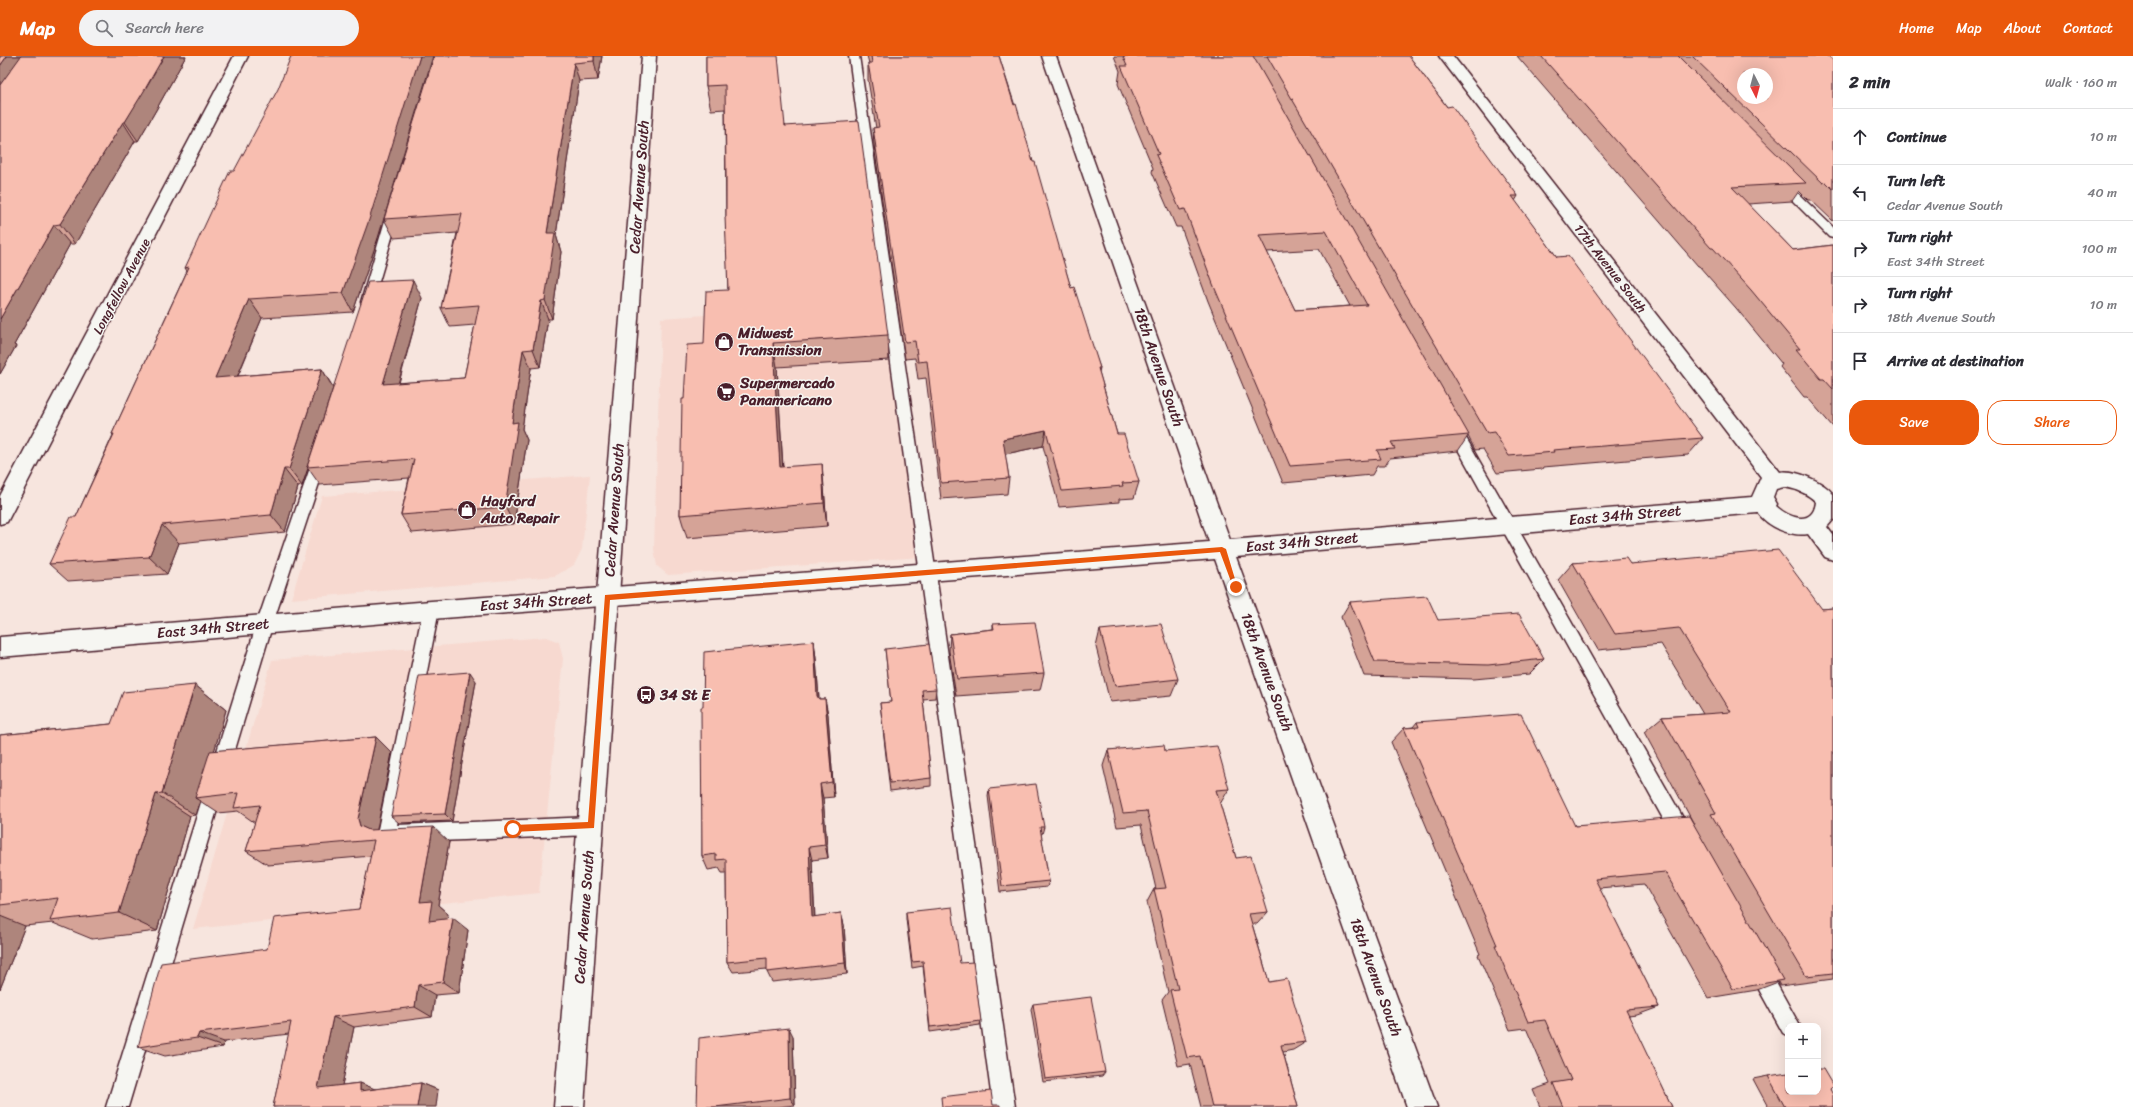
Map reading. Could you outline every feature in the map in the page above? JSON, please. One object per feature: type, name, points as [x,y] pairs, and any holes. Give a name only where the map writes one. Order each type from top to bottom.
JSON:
[{"type":"street","name":"Longfellow Avenue","points":[[0,516],[241,56]]},
{"type":"street","name":"Cedar Avenue South","points":[[569,1107],[649,56]]},
{"type":"street","name":"18th Avenue South","points":[[1049,56],[1222,549],[1422,1107]]},
{"type":"street","name":"17th Avenue South","points":[[1446,56],[1775,480]]},
{"type":"street","points":[[1784,479],[1807,486],[1829,499],[1832,510],[1831,518],[1825,525],[1815,528],[1797,525],[1779,516],[1767,504],[1763,496],[1764,489],[1768,483],[1775,480],[1784,479]]},
{"type":"street","name":"East 34th Street","points":[[0,647],[265,623],[1222,549],[1767,504]]},
{"type":"street","points":[[1815,528],[1833,551]]},
{"type":"lane","points":[[854,56],[1004,1107]]},
{"type":"lane","points":[[1772,173],[1833,234]]},
{"type":"lane","points":[[363,315],[399,193]]},
{"type":"lane","points":[[1446,415],[1688,846]]},
{"type":"lane","points":[[117,1107],[265,623],[325,444]]},
{"type":"lane","points":[[432,610],[386,834],[591,826]]},
{"type":"lane","points":[[1751,957],[1788,1023]]},
{"type":"shaded area","points":[[886,303],[921,557],[668,575],[657,566],[654,549],[661,318]]},
{"type":"shaded area","points":[[590,475],[582,549],[574,565],[555,576],[291,599],[322,496]]},
{"type":"shaded area","points":[[546,637],[559,642],[563,659],[539,893],[193,929],[272,660]]},
{"type":"building","points":[[0,56],[7,56],[0,66]]},
{"type":"building","points":[[21,56],[164,56],[125,122],[123,122],[60,224],[54,225],[0,319],[0,85]]},
{"type":"building","points":[[291,56],[420,56],[369,220],[343,293],[249,299],[215,378],[322,369],[289,469],[284,469],[271,515],[162,525],[149,557],[49,564],[71,517],[76,517],[114,434],[112,434],[189,267],[185,268],[230,171],[234,171],[278,89]]},
{"type":"building","points":[[434,56],[594,56],[594,61],[574,63],[547,233],[555,233],[545,300],[541,301],[533,349],[523,350],[512,423],[518,422],[505,507],[401,515],[414,459],[307,467],[368,282],[413,280],[383,384],[464,378],[479,305],[441,308],[462,214],[384,219]]},
{"type":"building","points":[[706,56],[778,56],[785,126],[859,121],[888,335],[773,343],[780,467],[822,464],[824,503],[680,515],[682,399],[684,399],[687,345],[704,344],[706,291],[728,290],[725,217],[725,85],[706,86]]},
{"type":"building","points":[[871,56],[999,56],[1014,105],[1016,104],[1033,162],[1035,162],[1071,288],[1074,287],[1100,368],[1098,368],[1117,434],[1124,434],[1139,482],[1122,483],[1123,486],[1062,491],[1046,430],[1003,439],[1009,478],[941,483],[927,361],[918,362],[915,341],[905,342],[873,128],[879,127],[868,63],[872,63]]},
{"type":"building","points":[[1124,56],[1253,56],[1469,435],[1391,442],[1395,449],[1377,450],[1381,459],[1290,466],[1213,284],[1185,209],[1180,210],[1156,155],[1159,154],[1121,66],[1127,66],[1123,57],[1125,57]],"holes":[[[1326,231],[1367,305],[1295,310],[1259,235]]]},
{"type":"building","points":[[1267,56],[1409,56],[1447,107],[1452,106],[1518,196],[1512,196],[1557,257],[1568,256],[1703,438],[1553,450],[1554,452],[1509,456],[1494,432],[1487,433]]},
{"type":"building","points":[[1541,56],[1678,56],[1806,183],[1732,187],[1793,250],[1833,245],[1833,389],[1824,379],[1821,379],[1796,349],[1800,349],[1751,290],[1713,248],[1711,248]]},
{"type":"building","points":[[1692,56],[1828,56],[1833,60],[1833,189],[1826,182],[1823,183],[1742,104],[1773,104],[1773,68],[1737,68],[1737,100]]},
{"type":"building","points":[[1778,550],[1822,609],[1833,608],[1833,973],[1806,976],[1711,814],[1716,813],[1662,717],[1731,712],[1679,628],[1615,634],[1573,563],[1626,558],[1630,564]]},
{"type":"building","points":[[1427,596],[1438,620],[1519,614],[1544,659],[1488,665],[1375,662],[1350,602]]},
{"type":"building","points":[[1035,622],[1044,673],[957,679],[950,634],[994,629],[993,624]]},
{"type":"building","points":[[1161,624],[1178,679],[1115,686],[1100,630]]},
{"type":"building","points":[[814,641],[817,696],[819,699],[825,699],[832,782],[820,784],[825,845],[809,847],[812,917],[841,913],[845,963],[767,972],[767,958],[727,962],[726,859],[716,860],[716,854],[702,856],[701,707],[703,707],[704,652]]},
{"type":"building","points":[[929,644],[936,689],[922,690],[931,778],[890,783],[880,703],[891,702],[885,649]]},
{"type":"building","points":[[470,672],[445,814],[391,816],[419,676]]},
{"type":"building","points":[[195,685],[162,793],[156,794],[119,913],[50,921],[58,898],[0,905],[0,735],[111,724],[123,692]]},
{"type":"building","points":[[1521,714],[1575,826],[1689,816],[1783,980],[1733,989],[1665,872],[1595,879],[1659,1007],[1626,1010],[1672,1107],[1563,1107],[1553,1083],[1571,1080],[1545,1020],[1528,1022],[1495,945],[1497,945],[1404,728],[1419,727],[1417,722]]},
{"type":"building","points":[[376,737],[358,819],[360,826],[369,830],[433,827],[420,902],[432,901],[429,921],[453,918],[443,982],[418,985],[415,1007],[333,1017],[318,1088],[360,1083],[360,1091],[421,1083],[417,1107],[273,1107],[291,1022],[199,1033],[197,1038],[138,1047],[161,963],[267,949],[274,918],[359,909],[374,840],[246,851],[260,805],[234,808],[238,793],[195,798],[210,751]]},
{"type":"building","points":[[1164,745],[1165,751],[1217,746],[1229,789],[1216,790],[1236,858],[1251,856],[1268,912],[1249,914],[1269,982],[1287,979],[1306,1042],[1281,1045],[1298,1107],[1212,1107],[1200,1056],[1187,1058],[1170,990],[1178,989],[1154,889],[1166,888],[1147,811],[1123,813],[1108,750]]},
{"type":"building","points":[[1036,784],[1044,827],[1040,827],[1049,881],[1002,886],[989,789]]},
{"type":"building","points":[[952,907],[960,963],[973,962],[981,1021],[930,1027],[923,961],[912,962],[906,912]]},
{"type":"building","points":[[1091,997],[1105,1072],[1045,1079],[1033,1004]]},
{"type":"building","points":[[789,1028],[790,1098],[715,1107],[697,1107],[699,1038]]},
{"type":"building","points":[[1821,1069],[1823,1069],[1833,1086],[1830,1089],[1833,1095],[1833,1107],[1785,1107],[1768,1076],[1785,1073],[1785,1095],[1821,1095]]},
{"type":"building","points":[[991,1091],[993,1105],[1000,1105],[1000,1107],[942,1107],[941,1097]]},
{"type":"place","name":"Midwest Transmission","points":[[724,342]]},
{"type":"place","name":"Supermercado Panamericano","points":[[726,392]]},
{"type":"place","name":"Hayford Auto Repair","points":[[467,510]]},
{"type":"place","name":"34 St E","points":[[646,695]]},
{"type":"route","points":[[513,829],[591,826],[607,597],[1222,549],[1236,587]]}]
